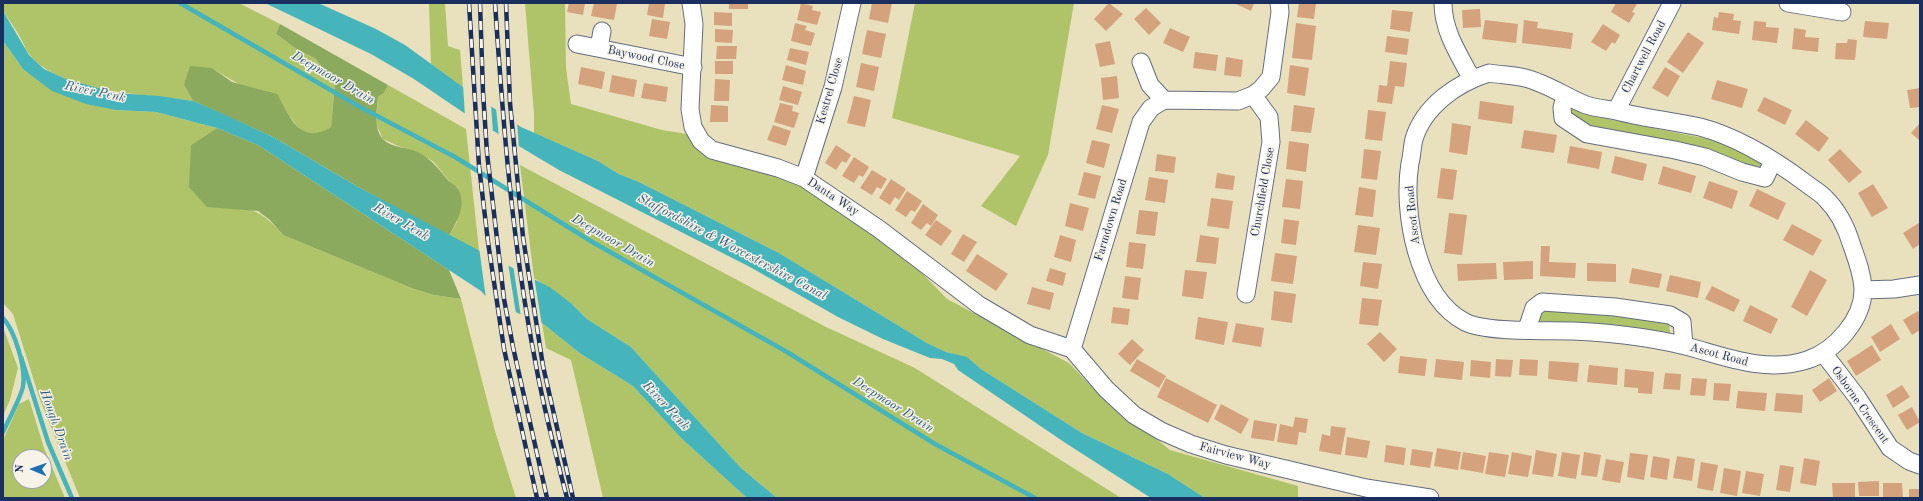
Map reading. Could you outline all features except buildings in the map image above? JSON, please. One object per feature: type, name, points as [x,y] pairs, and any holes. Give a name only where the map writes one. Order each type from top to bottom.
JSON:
[{"type":"street","name":"Danta Way","points":[[691,3],[694,24],[690,109],[693,127],[701,141],[712,150],[778,168],[804,178],[879,229],[979,305],[1030,335],[1072,349]]},
{"type":"street","name":"Kestrel Close","points":[[804,178],[832,87],[852,3]]},
{"type":"street","points":[[1142,62],[1150,85],[1164,100],[1238,101],[1253,95],[1261,89],[1271,77],[1280,12],[1278,3]]},
{"type":"street","points":[[1443,3],[1443,18],[1453,44],[1472,79]]},
{"type":"street","name":"Chartwell Road","points":[[1616,111],[1672,3]]},
{"type":"street","points":[[1788,3],[1842,12]]},
{"type":"street","name":"Baywood Close","points":[[578,44],[600,40],[693,67]]},
{"type":"street","name":"Ascot Road","points":[[1489,73],[1527,78],[1588,105],[1702,128],[1726,136],[1774,161],[1826,199],[1846,226],[1860,271],[1863,290],[1860,305],[1847,332],[1824,354],[1804,362],[1766,364],[1744,363],[1684,345],[1639,338],[1578,331],[1492,329],[1466,323],[1443,307],[1426,278],[1416,248],[1409,208],[1409,173],[1415,138],[1428,112],[1448,94],[1472,79],[1489,73]]},
{"type":"street","points":[[1564,94],[1562,108],[1563,118],[1587,134],[1705,157],[1742,172],[1765,178],[1774,161]]},
{"type":"street","name":"Churchfield Close","points":[[1246,294],[1272,142],[1269,117],[1253,95]]},
{"type":"street","name":"Farmdown Road","points":[[1072,349],[1141,122],[1151,108],[1164,100]]},
{"type":"street","points":[[1863,290],[1894,289],[1920,285]]},
{"type":"street","name":"Ascot Road","points":[[1527,329],[1534,308],[1542,302],[1615,307],[1670,315],[1682,322],[1684,345]]},
{"type":"street","name":"Fairview Way","points":[[1072,349],[1106,389],[1134,415],[1161,431],[1191,444],[1226,455],[1366,488],[1430,498]]},
{"type":"street","name":"Osborne Crescent","points":[[1824,354],[1857,397],[1890,448],[1909,461],[1920,465]]},
{"type":"green space","points":[[3,3],[239,3],[280,24],[276,34],[299,51],[315,58],[335,83],[331,127],[317,134],[305,133],[279,108],[212,68],[184,85],[193,101],[106,90],[62,77],[44,68],[29,53],[3,11]]},
{"type":"green space","points":[[429,3],[445,3],[448,46],[460,50],[463,87],[431,64]]},
{"type":"green space","points":[[525,3],[565,3],[566,68],[571,104],[662,130],[693,135],[804,178],[879,229],[947,299],[1069,363],[1090,385],[1170,450],[1298,486],[1298,497],[1300,498],[1205,498],[1168,474],[1082,433],[981,369],[967,358],[946,352],[927,343],[779,253],[639,182],[619,174],[598,161],[534,133],[534,114]]},
{"type":"green space","points":[[915,3],[1074,3],[1048,155],[1016,226],[981,206],[1020,156],[892,118]]},
{"type":"green space","points":[[280,24],[388,85],[384,93],[378,97],[376,119],[380,135],[390,144],[418,152],[427,158],[457,188],[461,195],[462,201],[460,213],[449,236],[360,188],[273,137],[193,101],[184,85],[190,66],[212,68],[232,82],[277,94],[292,120],[304,131],[311,133],[320,132],[331,127],[335,83],[315,58],[299,51],[276,34]]},
{"type":"green space","points":[[3,41],[23,69],[116,110],[156,112],[217,128],[191,145],[191,153],[246,209],[262,215],[283,235],[414,289],[434,295],[461,299],[495,431],[516,498],[80,498],[40,400],[13,314],[3,303]]},
{"type":"green space","points":[[388,85],[466,129],[479,250],[449,236],[457,222],[458,188],[450,182],[434,162],[417,152],[383,139],[376,124],[378,97],[384,93]]},
{"type":"green space","points":[[1570,106],[1607,119],[1713,140],[1763,162],[1759,171],[1595,131],[1572,119]]},
{"type":"green space","points":[[217,128],[258,145],[449,270],[461,299],[434,295],[414,289],[283,235],[270,220],[258,211],[207,207],[189,187],[191,145]]},
{"type":"green space","points":[[520,165],[826,327],[915,368],[1121,498],[777,498],[741,468],[631,347],[587,319],[572,304],[534,278]]},
{"type":"green space","points":[[1541,307],[1668,320],[1671,336],[1585,325],[1538,321]]},
{"type":"green space","points":[[542,323],[581,354],[633,386],[681,438],[747,498],[603,498],[571,360],[546,348]]},
{"type":"green space","points":[[3,327],[18,368],[10,400],[3,416]]},
{"type":"green space","points":[[29,399],[44,449],[12,449],[12,489],[52,489],[52,467],[65,498],[3,498],[3,440],[19,404]]},
{"type":"water","name":"Staffordshire & Worcestershire Canal","points":[[265,3],[318,3],[376,29],[405,45],[521,127],[598,161],[619,174],[639,182],[779,253],[927,343],[946,352],[967,357],[981,369],[1082,433],[1168,474],[1205,498],[1151,498],[1064,442],[958,370],[954,364],[942,359],[930,358],[883,339],[838,317],[750,267],[559,170],[470,117],[414,79],[371,54]]},
{"type":"water","name":"River Penk","points":[[3,11],[29,55],[44,69],[66,79],[116,93],[159,96],[193,101],[221,113],[273,137],[360,188],[551,288],[572,304],[587,319],[631,347],[741,468],[777,498],[747,498],[681,438],[633,386],[581,354],[542,323],[491,302],[481,291],[258,145],[217,128],[156,112],[116,110],[86,104],[52,91],[23,69],[3,41]]},
{"type":"pier","points":[[463,85],[491,104],[493,133],[465,116]]},
{"type":"pier","points":[[496,108],[517,121],[519,149],[499,137]]},
{"type":"pier","points":[[479,247],[508,263],[516,314],[490,304],[486,299]]},
{"type":"pier","points":[[513,265],[534,276],[542,326],[521,317]]},
{"type":"waterway","name":"Deepmoor Drain","points":[[180,3],[360,107],[455,157],[594,243],[787,352],[935,444],[1035,498]]},
{"type":"waterway","name":"Hough Drain","points":[[3,318],[12,332],[19,350],[23,370],[23,386],[3,432]]},
{"type":"waterway","name":"Hough Drain","points":[[21,357],[48,442],[72,498]]},
{"type":"railway","points":[[469,3],[479,166],[488,242],[504,349],[537,498]]},
{"type":"railway","points":[[480,3],[487,153],[504,299],[513,347],[547,498]]},
{"type":"railway","points":[[495,3],[509,182],[520,271],[542,394],[567,498]]},
{"type":"railway","points":[[506,3],[510,103],[523,237],[543,366],[573,498]]}]
